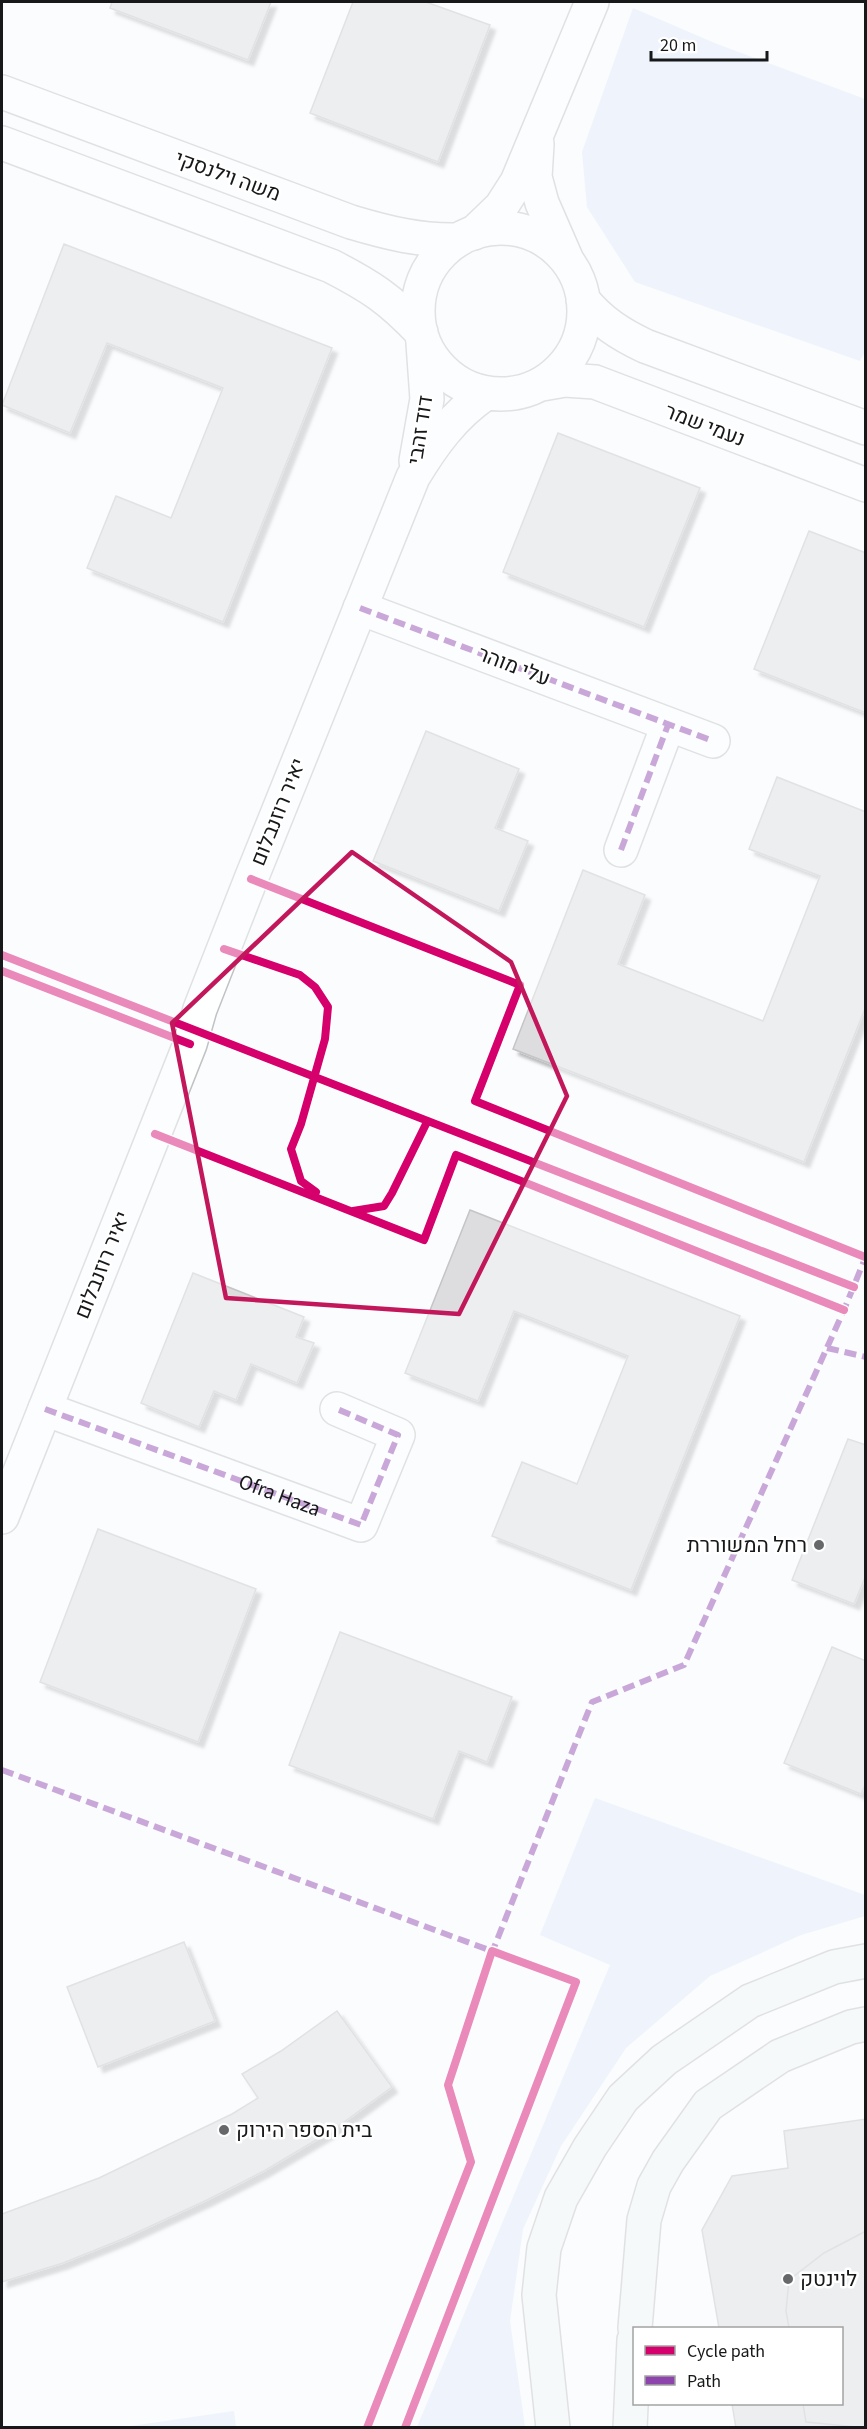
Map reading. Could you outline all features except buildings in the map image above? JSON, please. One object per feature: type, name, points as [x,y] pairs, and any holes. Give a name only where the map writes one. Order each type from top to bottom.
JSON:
[{"type":"main road","points":[[553,2427],[539,2295],[544,2248],[561,2198],[590,2147],[623,2098],[664,2060],[750,2001],[834,1967],[866,1961]]},
{"type":"main road","points":[[635,2327],[644,2220],[654,2186],[668,2161],[708,2105],[780,2056],[851,2027],[866,2024]]},
{"type":"main road","points":[[630,2427],[633,2362]]},
{"type":"street","points":[[422,337],[417,315],[421,286],[435,260],[501,207],[517,182],[592,2]]},
{"type":"street","name":"משה וילנסקי","points":[[2,92],[351,222],[401,237],[430,241],[466,236]]},
{"type":"street","points":[[2,143],[331,266],[369,285],[394,303],[422,337],[439,368],[462,385],[485,394],[515,394],[542,384],[565,365],[579,340],[585,312],[580,284],[542,203],[536,177],[538,136]]},
{"type":"street","points":[[466,236],[485,229],[514,229],[544,239],[566,258]]},
{"type":"street","points":[[583,300],[595,315],[614,331],[645,346],[866,428]]},
{"type":"street","name":"דוד זהבי","points":[[413,477],[427,399],[422,337]]},
{"type":"street","name":"נעמי שמר","points":[[542,384],[565,380],[595,382],[866,485]]},
{"type":"street","name":"דוד זהבי","points":[[413,477],[431,446],[454,418],[485,394]]},
{"type":"street","name":"יאיר רוזנבלום","points":[[2,1517],[190,1044],[200,1010],[251,879],[413,477]]},
{"type":"street","name":"עלי מוהר","points":[[360,608],[713,741]]},
{"type":"street","points":[[621,850],[668,725]]},
{"type":"street","name":"Ofra Haza","points":[[45,1409],[361,1525],[398,1434],[337,1409]]},
{"type":"highlighted area","points":[[352,852],[511,962],[567,1096],[459,1314],[226,1298],[172,1023]]},
{"type":"shaded area","points":[[633,8],[717,44],[865,99],[866,350],[860,361],[635,282],[587,207],[582,152]]},
{"type":"shaded area","points":[[595,1798],[865,1895],[865,1916],[801,1935],[710,1976],[626,2048],[561,2146],[523,2229],[510,2321],[525,2427],[417,2427],[610,1965],[540,1935]]},
{"type":"shaded area","points":[[234,2411],[236,2427],[124,2427]]},
{"type":"marked path","points":[[360,608],[713,741]]},
{"type":"marked path","points":[[621,850],[668,725]]},
{"type":"marked path","points":[[491,1955],[592,1702],[684,1665],[844,1310],[866,1256]]},
{"type":"marked path","points":[[827,1348],[866,1357]]},
{"type":"marked path","points":[[45,1409],[361,1525],[398,1435],[337,1409]]},
{"type":"marked path","points":[[2,1770],[497,1953]]},
{"type":"cycle path","points":[[251,879],[520,985],[475,1101],[865,1257]]},
{"type":"cycle path","points":[[224,949],[300,975],[315,987],[328,1007],[325,1039],[301,1124],[291,1149],[301,1181],[316,1192]]},
{"type":"cycle path","points":[[2,955],[854,1287]]},
{"type":"cycle path","points":[[2,971],[190,1044]]},
{"type":"cycle path","points":[[353,1211],[384,1206],[427,1122]]},
{"type":"cycle path","points":[[155,1134],[424,1240],[456,1155],[844,1310]]},
{"type":"cycle path","points":[[367,2428],[471,2162],[448,2085],[492,1951],[576,1982],[405,2428]]},
{"type":"place","name":"רחל המשוררת","points":[[819,1545]]},
{"type":"place","name":"בית הספר הירוק","points":[[224,2130]]},
{"type":"place","name":"לוינטק","points":[[788,2279]]}]
